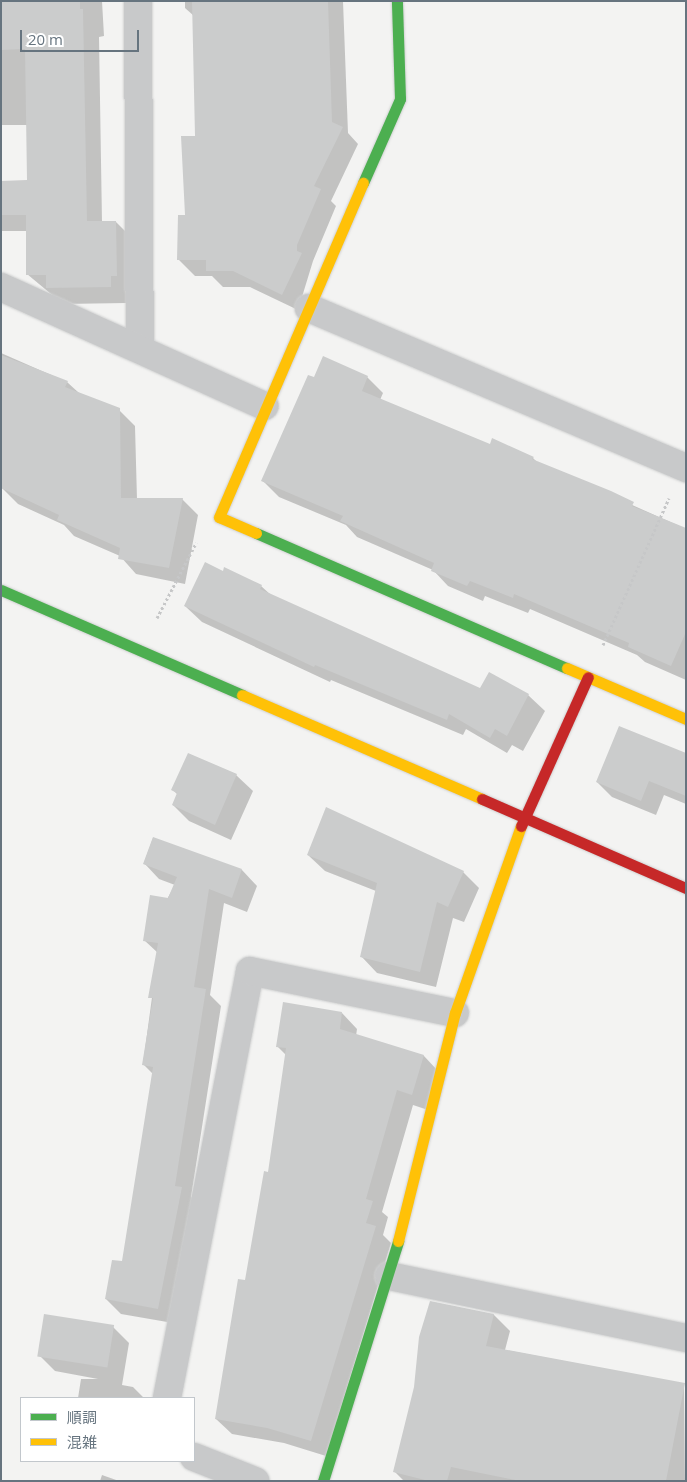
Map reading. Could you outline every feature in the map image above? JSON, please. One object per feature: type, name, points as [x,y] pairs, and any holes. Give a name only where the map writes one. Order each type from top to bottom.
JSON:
[{"type":"street","points":[[138,1],[140,348]]},
{"type":"street","points":[[397,1],[400,98],[309,308],[264,406],[219,517],[686,719]]},
{"type":"street","points":[[1,286],[264,406]]},
{"type":"street","points":[[309,308],[684,468]]},
{"type":"street","points":[[1,590],[523,819],[686,888]]},
{"type":"street","points":[[323,1481],[389,1276],[455,1013],[523,819],[588,677]]},
{"type":"street","points":[[167,1397],[250,971],[455,1013]]},
{"type":"street","points":[[389,1276],[686,1338]]},
{"type":"street","points":[[195,1457],[255,1481]]},
{"type":"path","points":[[588,677],[684,468]]},
{"type":"path","points":[[158,618],[202,531],[219,517]]},
{"type":"building","points":[[1,1],[80,1],[80,9],[83,9],[87,221],[116,221],[117,276],[111,276],[111,287],[46,288],[46,275],[26,275],[26,215],[1,215],[1,181],[27,180],[25,49],[1,50]]},
{"type":"building","points":[[192,1],[328,1],[332,122],[343,127],[314,186],[321,189],[297,245],[297,251],[302,253],[282,295],[233,271],[206,271],[206,260],[177,260],[178,215],[185,215],[181,136],[195,136]]},
{"type":"building","points":[[1,355],[68,381],[65,387],[120,408],[121,498],[183,498],[169,568],[118,559],[120,548],[57,520],[59,515],[1,488]]},
{"type":"building","points":[[323,356],[368,376],[362,391],[490,444],[492,438],[534,457],[532,459],[634,502],[632,506],[686,528],[686,632],[671,666],[628,647],[629,643],[514,594],[513,598],[470,581],[467,586],[431,571],[434,563],[340,521],[343,516],[261,481],[308,375],[314,377]]},
{"type":"building","points":[[205,562],[223,571],[224,567],[262,585],[260,589],[480,688],[489,672],[529,694],[507,736],[495,729],[490,738],[449,714],[447,720],[315,665],[314,667],[184,606]]},
{"type":"building","points":[[619,726],[686,753],[686,796],[649,781],[641,801],[596,782]]},
{"type":"building","points":[[188,753],[237,774],[215,825],[172,805],[177,793],[171,790]]},
{"type":"building","points":[[326,807],[464,871],[448,907],[437,902],[420,972],[360,957],[377,883],[307,855]]},
{"type":"building","points":[[153,837],[242,869],[232,898],[209,889],[194,987],[206,989],[175,1186],[182,1187],[158,1309],[105,1299],[112,1260],[122,1261],[153,1067],[142,1065],[153,998],[148,998],[158,943],[143,941],[150,895],[168,898],[177,877],[143,864]]},
{"type":"building","points":[[283,1002],[342,1012],[340,1029],[424,1055],[412,1095],[397,1090],[366,1199],[373,1201],[366,1223],[376,1226],[311,1441],[267,1428],[215,1419],[238,1279],[245,1280],[264,1171],[268,1172],[286,1048],[276,1047]]},
{"type":"building","points":[[430,1301],[494,1314],[486,1346],[685,1383],[666,1481],[520,1481],[451,1467],[447,1481],[429,1481],[393,1472],[414,1387],[419,1337]]},
{"type":"building","points":[[44,1314],[114,1325],[107,1368],[37,1356]]},
{"type":"traffic: fast","points":[[363,183],[400,99],[397,1]]},
{"type":"traffic: fast","points":[[256,533],[567,668]]},
{"type":"traffic: fast","points":[[1,590],[242,695]]},
{"type":"traffic: fast","points":[[323,1481],[398,1241]]},
{"type":"traffic: slow","points":[[256,533],[219,517],[363,183]]},
{"type":"traffic: slow","points":[[567,668],[686,719]]},
{"type":"traffic: slow","points":[[242,695],[482,799]]},
{"type":"traffic: slow","points":[[398,1241],[455,1013],[521,826]]},
{"type":"traffic: jam","points":[[521,826],[588,677]]},
{"type":"traffic: jam","points":[[482,799],[686,888]]}]
